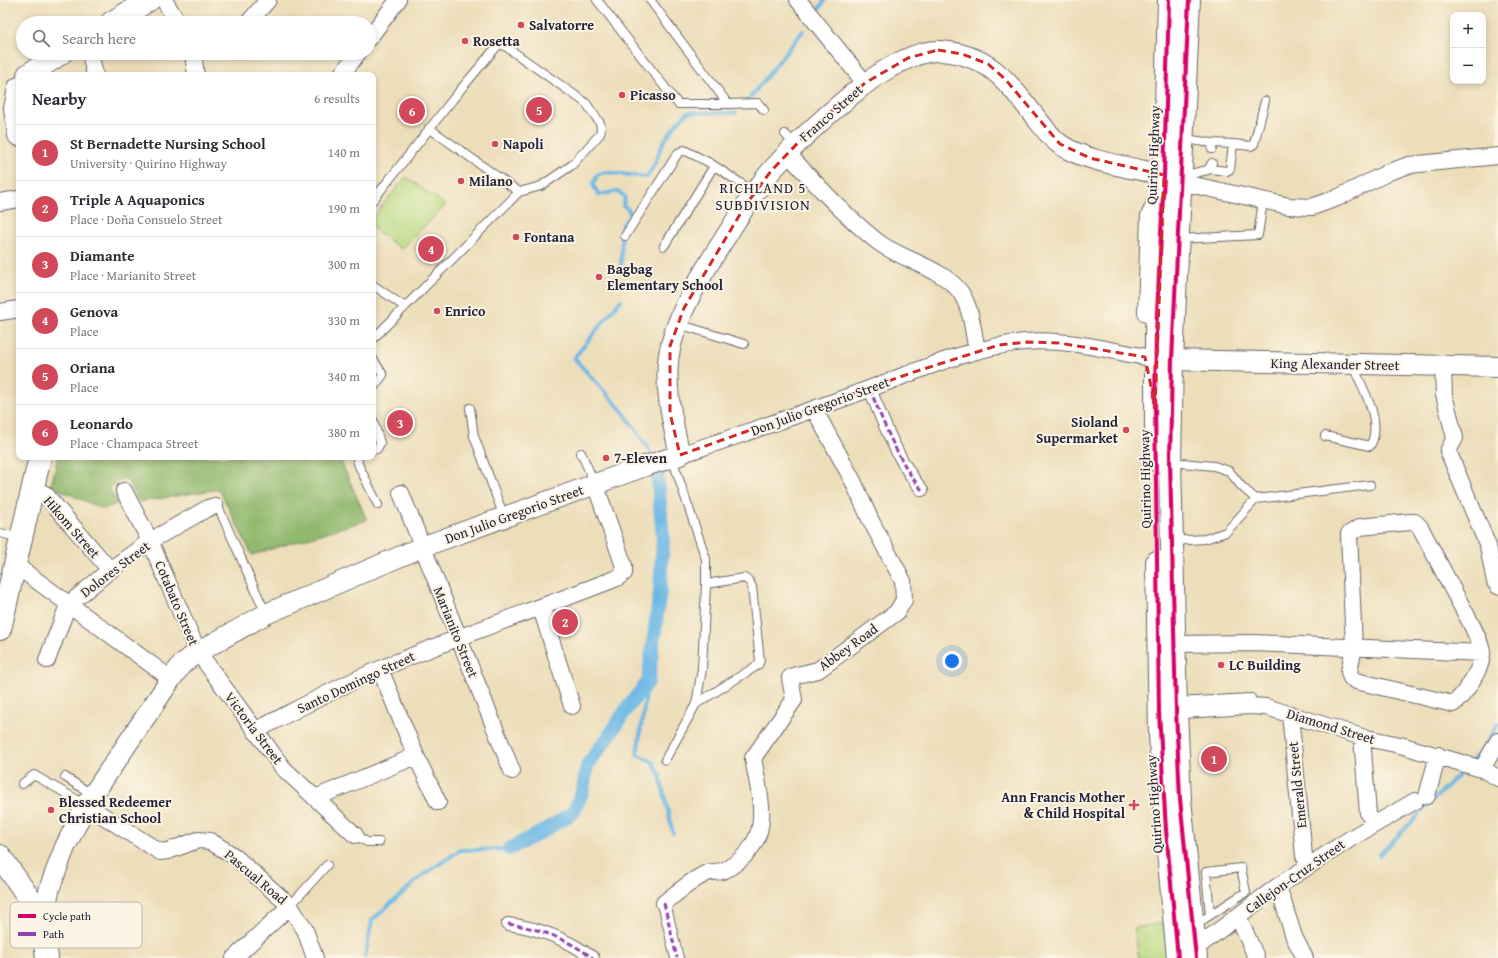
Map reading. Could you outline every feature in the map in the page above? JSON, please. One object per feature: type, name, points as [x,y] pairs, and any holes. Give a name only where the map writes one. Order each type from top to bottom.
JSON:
[{"type":"main road","points":[[123,16],[150,0]]},
{"type":"main road","name":"Quirino Highway","points":[[1169,0],[1172,179],[1177,239],[1172,360],[1170,462],[1174,644],[1170,708],[1166,830],[1194,891],[1201,920],[1188,956]]},
{"type":"main road","name":"Quirino Highway","points":[[1170,708],[1155,406],[1157,302],[1172,179],[1184,139],[1189,0]]},
{"type":"main road","points":[[32,72],[50,60]]},
{"type":"main road","points":[[16,104],[16,116]]},
{"type":"main road","points":[[0,629],[14,564],[10,535],[32,488],[39,460]]},
{"type":"main road","points":[[0,856],[32,902]]},
{"type":"main road","name":"Quirino Highway","points":[[1188,956],[1194,891]]},
{"type":"main road","points":[[46,948],[47,958]]},
{"type":"street","points":[[164,0],[174,16]]},
{"type":"street","points":[[254,16],[268,0]]},
{"type":"street","points":[[376,29],[398,0]]},
{"type":"street","points":[[798,0],[864,84]]},
{"type":"street","name":"Franco Street","points":[[676,456],[670,413],[668,368],[670,346],[677,324],[705,269],[755,192],[789,144],[813,127],[864,84],[908,58],[938,50],[962,54],[988,64],[1005,79],[1051,136],[1060,144],[1073,152],[1090,158],[1172,179]]},
{"type":"street","points":[[92,60],[94,72]]},
{"type":"street","points":[[193,60],[195,72]]},
{"type":"street","points":[[343,72],[353,60]]},
{"type":"street","points":[[789,144],[825,194],[879,243],[943,277],[960,292],[970,315],[977,351]]},
{"type":"street","points":[[1172,179],[1263,201],[1289,206],[1312,207],[1337,198],[1389,172],[1409,165],[1498,156]]},
{"type":"street","name":"Quirino Highway","points":[[1155,406],[1145,357],[1149,216],[1172,179]]},
{"type":"street","points":[[0,202],[16,199]]},
{"type":"street","points":[[0,312],[16,309]]},
{"type":"street","name":"Don Julio Gregorio Street","points":[[46,902],[50,887],[65,847],[90,800],[182,664],[198,652],[266,614],[422,547],[595,484],[977,351],[999,345],[1027,342],[1058,343],[1145,357]]},
{"type":"street","name":"King Alexander Street","points":[[1172,360],[1498,367]]},
{"type":"street","points":[[1443,366],[1444,395],[1455,438],[1448,451],[1488,546],[1495,582],[1498,586]]},
{"type":"street","points":[[870,389],[882,420],[903,463],[913,480],[922,490]]},
{"type":"street","name":"Abbey Road","points":[[664,903],[706,874],[727,869],[748,853],[757,840],[760,828],[761,807],[753,758],[794,700],[790,678],[818,670],[898,612],[904,600],[903,581],[870,519],[853,481],[814,409]]},
{"type":"street","name":"Santo Domingo Street","points":[[255,731],[353,680],[458,638],[541,608],[617,578],[624,573],[624,566],[595,484]]},
{"type":"street","name":"Hikom Street","points":[[32,488],[45,494],[110,570]]},
{"type":"street","name":"Cotabato Street","points":[[124,490],[150,541],[198,652]]},
{"type":"street","name":"Marianito Street","points":[[401,492],[512,771]]},
{"type":"street","name":"Dolores Street","points":[[46,660],[68,604],[110,570],[150,541],[208,508],[215,506]]},
{"type":"street","points":[[1410,522],[1415,522],[1420,526],[1469,621],[1482,653],[1476,674],[1459,700],[1453,704],[1356,681],[1351,678],[1349,672],[1354,647],[1349,534],[1360,527],[1410,522]]},
{"type":"street","points":[[14,564],[171,679]]},
{"type":"street","points":[[541,608],[572,706]]},
{"type":"street","points":[[1174,644],[1252,643],[1482,653]]},
{"type":"street","name":"Victoria Street","points":[[198,652],[283,768],[355,835]]},
{"type":"street","points":[[380,669],[416,756],[438,802]]},
{"type":"street","name":"Diamond Street","points":[[1170,708],[1266,707],[1362,737],[1438,755],[1482,769],[1498,778]]},
{"type":"street","name":"Emerald Street","points":[[1290,714],[1304,856]]},
{"type":"street","points":[[1362,737],[1368,814]]},
{"type":"street","points":[[1482,769],[1498,741]]},
{"type":"street","name":"Callejon-Cruz Street","points":[[1188,956],[1278,886],[1353,837],[1421,798],[1438,755]]},
{"type":"street","points":[[316,798],[416,756]]},
{"type":"street","name":"Pascual Road","points":[[90,800],[160,852],[168,851],[198,840],[210,841],[234,856],[290,906],[305,930],[315,958]]},
{"type":"street","points":[[1278,886],[1294,937],[1305,958]]},
{"type":"street","points":[[664,903],[677,958]]},
{"type":"street","points":[[234,958],[290,906]]},
{"type":"street","points":[[1238,916],[1256,957]]},
{"type":"street","points":[[508,924],[532,927],[577,946],[592,958]]},
{"type":"lane","points":[[597,0],[678,104],[758,103],[764,110]]},
{"type":"lane","points":[[650,0],[728,104]]},
{"type":"lane","points":[[376,196],[429,128],[499,44],[505,46],[586,103],[600,123],[600,134],[572,165],[541,186],[519,192],[484,229],[376,336]]},
{"type":"lane","points":[[1184,139],[1213,146],[1233,144],[1251,146],[1254,144],[1265,101]]},
{"type":"lane","points":[[429,128],[519,192]]},
{"type":"lane","points":[[1172,179],[1211,166],[1230,170],[1233,144]]},
{"type":"lane","points":[[625,236],[678,153],[684,150],[714,166],[755,192]]},
{"type":"lane","points":[[664,246],[714,166]]},
{"type":"lane","points":[[1177,239],[1258,235],[1263,201]]},
{"type":"lane","points":[[376,286],[404,307]]},
{"type":"lane","points":[[677,324],[744,344]]},
{"type":"lane","points":[[1325,436],[1370,446],[1374,439],[1375,426],[1370,407],[1352,363]]},
{"type":"lane","points":[[376,364],[383,375],[376,384]]},
{"type":"lane","points":[[470,408],[474,436],[504,517]]},
{"type":"lane","points":[[376,430],[380,443],[376,448]]},
{"type":"lane","points":[[581,453],[595,484]]},
{"type":"lane","points":[[665,760],[696,704],[702,668],[706,584],[706,559],[676,456]]},
{"type":"lane","points":[[357,460],[378,504]]},
{"type":"lane","points":[[1170,462],[1214,466],[1229,471],[1242,487],[1256,499]]},
{"type":"lane","points":[[1172,541],[1204,539],[1226,532],[1256,499],[1370,486]]},
{"type":"lane","points":[[215,506],[220,511],[266,614]]},
{"type":"lane","points":[[696,704],[758,665],[760,661],[750,581],[744,578],[706,584]]},
{"type":"lane","points":[[1170,708],[1251,698]]},
{"type":"lane","points":[[22,784],[34,775],[90,800]]},
{"type":"lane","points":[[65,777],[90,800]]},
{"type":"lane","points":[[355,835],[367,842],[379,842]]},
{"type":"lane","points":[[290,906],[327,865]]},
{"type":"lane","points":[[1194,891],[1206,872],[1241,868],[1246,892],[1201,920]]},
{"type":"highlighted area","points":[[938,50],[962,54],[988,64],[1005,79],[1060,144],[1090,158],[1164,175],[1155,406],[1145,357],[1059,343],[1027,342],[999,345],[911,373],[680,455],[670,413],[670,346],[684,308],[745,206],[771,171],[813,127],[865,83],[889,68],[908,58]]},
{"type":"green space","points":[[406,177],[446,205],[401,249],[376,230],[376,213]]},
{"type":"green space","points":[[57,460],[340,460],[367,520],[252,555],[219,489],[139,502],[126,478],[109,487],[117,504],[103,509],[51,486]]},
{"type":"green space","points":[[1164,923],[1169,958],[1139,958],[1134,928]]},
{"type":"waterway","points":[[816,13],[825,0]]},
{"type":"waterway","points":[[749,99],[803,31]]},
{"type":"waterway","points":[[621,270],[622,225],[630,213],[629,210],[623,206],[625,197],[618,191],[599,195],[593,185],[597,175],[605,172],[647,177],[654,165],[662,145],[670,132],[688,112],[736,113]]},
{"type":"waterway","points":[[621,300],[574,358],[625,414],[650,451]]},
{"type":"waterway","points":[[509,849],[542,832],[573,813],[583,790],[587,765],[609,736],[627,708],[648,682],[660,591],[663,539],[657,469]]},
{"type":"waterway","points":[[648,682],[637,754],[653,762],[660,776],[673,833]]},
{"type":"waterway","points":[[1471,762],[1481,752],[1498,724]]},
{"type":"waterway","points":[[1379,855],[1465,768]]},
{"type":"waterway","points":[[365,958],[372,920],[422,876],[460,850],[509,849]]},
{"type":"marked path","points":[[870,389],[899,455],[906,468],[922,490]]},
{"type":"marked path","points":[[664,903],[677,958]]},
{"type":"marked path","points":[[508,924],[531,928],[552,935],[573,945],[593,958]]},
{"type":"cycle path","points":[[1169,0],[1164,175],[1156,334],[1155,406],[1159,712],[1166,830],[1178,958]]},
{"type":"cycle path","points":[[1189,0],[1172,360],[1170,462],[1176,711],[1180,799],[1196,958]]},
{"type":"place","name":"Salvatorre","points":[[521,25]]},
{"type":"place","name":"Rosetta","points":[[465,41]]},
{"type":"place","name":"Picasso","points":[[622,95]]},
{"type":"place","name":"Oriana","points":[[539,110]]},
{"type":"place","name":"Leonardo","points":[[412,111]]},
{"type":"place","name":"Napoli","points":[[495,144]]},
{"type":"place","name":"Milano","points":[[461,181]]},
{"type":"place","name":"Fontana","points":[[516,237]]},
{"type":"place","name":"Genova","points":[[431,249]]},
{"type":"place","name":"Bagbag Elementary School","points":[[599,277]]},
{"type":"place","name":"Enrico","points":[[437,311]]},
{"type":"place","name":"Diamante","points":[[400,423]]},
{"type":"place","name":"Sioland Supermarket","points":[[1126,430]]},
{"type":"place","name":"7-Eleven","points":[[606,458]]},
{"type":"place","name":"Triple A Aquaponics","points":[[565,622]]},
{"type":"place","name":"LC Building","points":[[1221,665]]},
{"type":"place","name":"St Bernadette Nursing School","points":[[1214,759]]},
{"type":"place","name":"Ann Francis Mother & Child Hospital","points":[[1134,805]]},
{"type":"place","name":"Blessed Redeemer Christian School","points":[[51,810]]},
{"type":"district","name":"RICHLAND 5 SUBDIVISION","points":[[763,196]]}]
